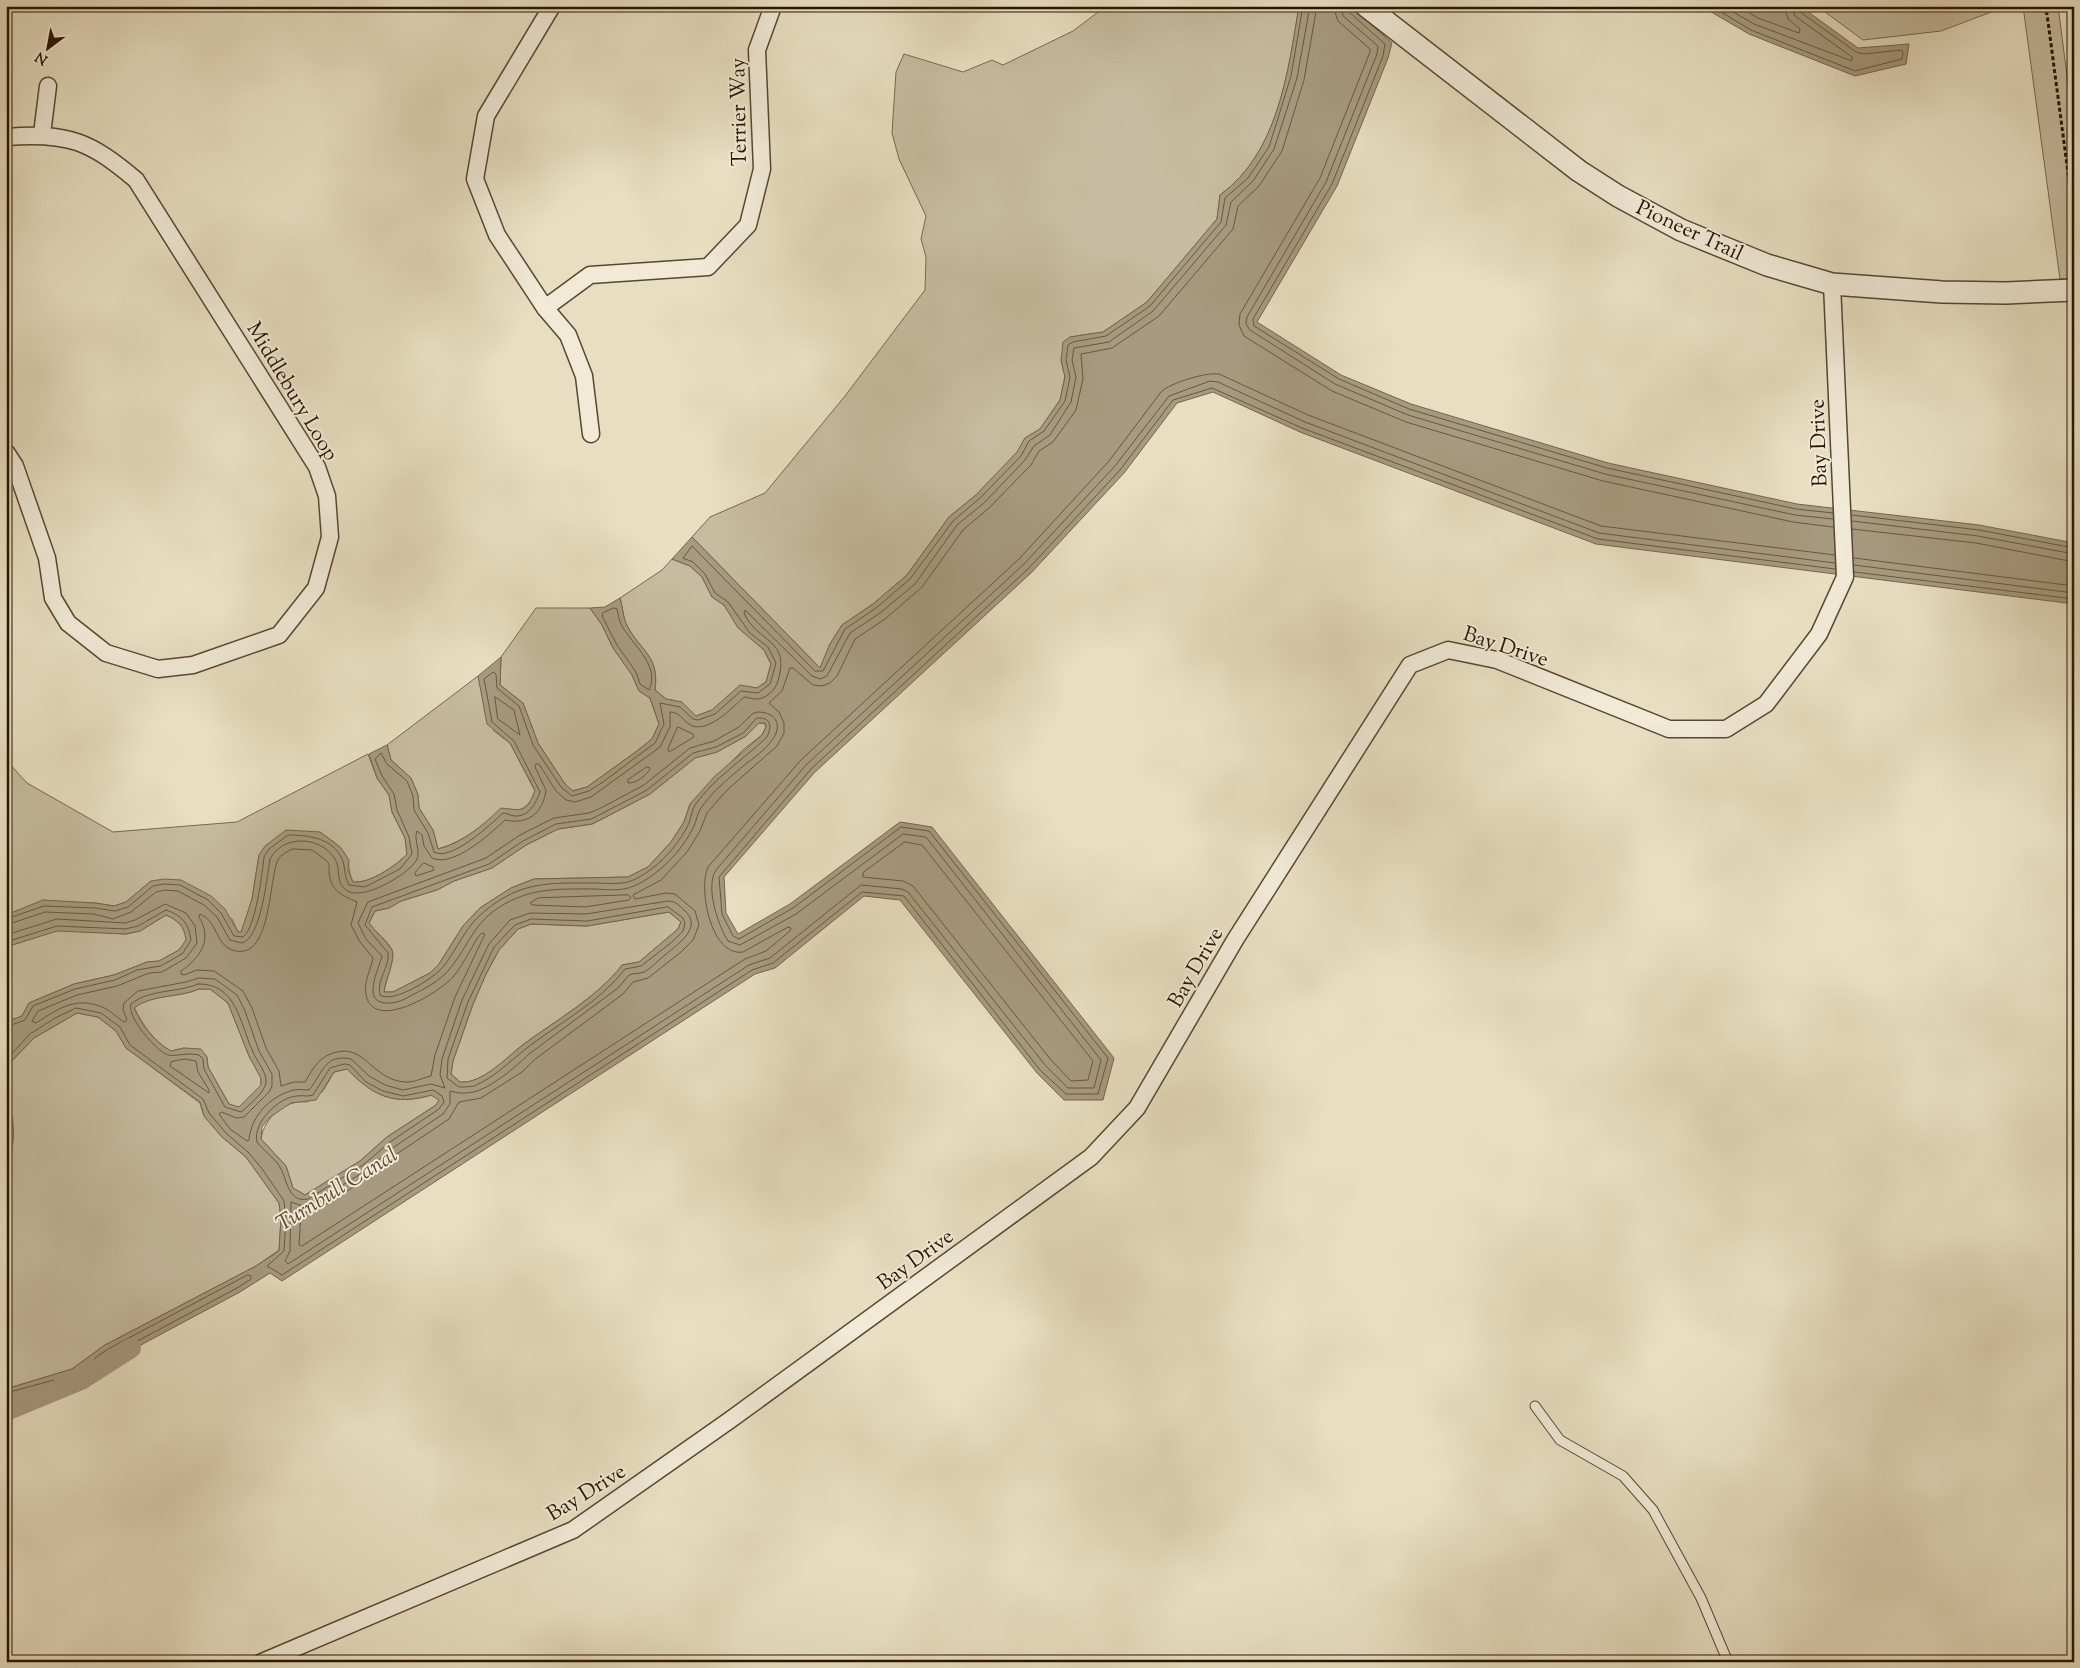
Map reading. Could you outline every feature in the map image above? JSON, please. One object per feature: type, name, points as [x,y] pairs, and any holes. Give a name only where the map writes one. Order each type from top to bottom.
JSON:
[{"type":"street","points":[[552,6],[486,116],[475,179],[497,235],[545,308],[568,336],[584,376],[591,434]]},
{"type":"street","name":"Terrier Way","points":[[545,308],[590,275],[708,267],[748,225],[762,169],[757,50],[773,6]]},
{"type":"street","name":"Pioneer Trail","points":[[1366,6],[1399,34],[1579,171],[1618,196],[1681,230],[1767,265],[1832,284],[1951,292],[2074,290]]},
{"type":"street","points":[[42,134],[48,86]]},
{"type":"street","name":"Middlebury Loop","points":[[6,137],[42,134],[78,142],[106,155],[136,180],[317,467],[327,496],[330,537],[316,588],[279,635],[193,665],[158,668],[106,654],[68,623],[53,598],[47,558],[15,466],[6,452]]},
{"type":"street","name":"Bay Drive","points":[[262,1662],[573,1530],[738,1414],[1091,1157],[1138,1108],[1235,940],[1410,665],[1448,650],[1497,660],[1669,730],[1726,729],[1766,704],[1819,634],[1845,577],[1832,284]]},
{"type":"lane","points":[[1535,1406],[1560,1440],[1623,1476],[1653,1510],[1701,1598],[1728,1662]]},
{"type":"path","points":[[2042,6],[2047,14],[2074,218]]},
{"type":"shaded area","points":[[1106,6],[1299,6],[1284,84],[1268,134],[1240,178],[1220,195],[1217,219],[1147,302],[1103,332],[1070,337],[1061,360],[1065,376],[1060,400],[1040,429],[1025,438],[1018,452],[976,495],[949,517],[907,575],[873,604],[842,625],[830,644],[820,668],[692,537],[710,517],[765,493],[845,396],[925,290],[926,257],[921,239],[926,216],[899,159],[892,133],[896,72],[904,54],[963,72],[992,60],[1003,65],[1073,31]]},
{"type":"shaded area","points":[[1817,6],[2007,6],[1941,31],[1863,40]]},
{"type":"shaded area","points":[[2023,6],[2058,6],[2074,130],[2074,278],[2060,279]]},
{"type":"shaded area","points":[[672,559],[690,566],[702,577],[712,597],[724,605],[739,628],[764,650],[771,664],[766,682],[757,688],[740,686],[712,710],[696,716],[682,702],[666,699],[655,690],[656,678],[651,660],[635,639],[625,621],[620,598],[662,570]]},
{"type":"shaded area","points":[[536,608],[590,608],[602,625],[613,648],[632,675],[639,691],[650,698],[659,724],[652,739],[637,751],[587,787],[572,791],[565,784],[538,743],[523,703],[500,685],[501,657]]},
{"type":"shaded area","points":[[478,676],[494,731],[510,743],[535,791],[530,802],[523,808],[515,812],[510,809],[448,846],[438,849],[433,830],[419,808],[418,795],[411,778],[391,760],[387,745]]},
{"type":"shaded area","points":[[759,723],[764,723],[766,727],[762,735],[744,749],[690,804],[684,822],[671,842],[648,867],[628,877],[534,879],[511,888],[480,908],[463,926],[439,964],[430,973],[393,992],[384,992],[393,954],[387,943],[369,923],[375,911],[389,908],[401,901],[437,890],[454,881],[492,868],[526,845],[558,829],[592,824],[650,794],[695,758],[717,752],[746,736]]},
{"type":"shaded area","points":[[368,754],[377,778],[389,795],[392,812],[405,838],[407,854],[389,869],[374,877],[353,882],[347,857],[337,845],[320,832],[259,855],[252,899],[242,932],[238,932],[232,919],[151,881],[126,902],[114,906],[95,903],[43,901],[6,915],[6,760],[27,783],[113,832],[237,822]]},
{"type":"shaded area","points":[[669,912],[681,922],[678,929],[639,962],[622,965],[589,998],[524,1044],[485,1075],[471,1081],[460,1082],[451,1074],[453,1061],[473,1004],[486,974],[499,950],[518,929],[531,924],[587,926]]},
{"type":"shaded area","points":[[166,915],[178,922],[184,931],[187,940],[179,950],[159,961],[147,962],[114,975],[74,984],[29,1003],[22,1016],[6,1022],[6,947],[57,930],[126,934],[140,931]]},
{"type":"shaded area","points":[[199,989],[210,989],[228,1003],[249,1056],[261,1078],[261,1085],[239,1108],[229,1104],[208,1067],[207,1057],[184,1048],[171,1051],[159,1043],[149,1032],[134,1007],[149,1000]]},
{"type":"shaded area","points":[[77,1013],[98,1017],[116,1031],[126,1048],[200,1103],[204,1116],[222,1137],[246,1157],[279,1203],[281,1218],[279,1250],[256,1266],[105,1345],[72,1369],[6,1389],[6,1161],[12,1152],[13,1119],[6,1101],[6,1067],[34,1038]]},
{"type":"shaded area","points":[[347,1069],[366,1086],[385,1096],[395,1099],[406,1099],[432,1095],[440,1100],[436,1105],[387,1137],[360,1161],[305,1195],[293,1188],[286,1166],[261,1139],[263,1131],[271,1117],[277,1112],[291,1104],[307,1102],[323,1091],[334,1072]]},
{"type":"water","points":[[1299,6],[1350,6],[1392,43],[1388,58],[1337,186],[1257,322],[1341,375],[1411,404],[1608,463],[1797,504],[1979,525],[2074,543],[2074,604],[1596,544],[1300,432],[1213,392],[1177,403],[1124,473],[1032,572],[814,773],[724,877],[726,913],[738,934],[790,904],[900,822],[932,827],[1114,1058],[1103,1100],[1064,1100],[1037,1073],[900,900],[864,896],[775,968],[755,974],[282,1281],[270,1273],[240,1292],[6,1417],[6,1389],[72,1369],[105,1345],[256,1266],[279,1251],[281,1218],[279,1203],[246,1157],[222,1137],[204,1116],[200,1102],[126,1048],[116,1031],[98,1017],[77,1013],[34,1038],[6,1067],[6,1022],[22,1016],[29,1003],[74,984],[114,975],[147,962],[159,961],[179,950],[186,940],[180,924],[166,915],[140,931],[126,934],[57,931],[6,947],[6,915],[43,900],[114,906],[126,902],[151,881],[164,879],[181,880],[211,896],[225,909],[238,932],[241,932],[252,899],[259,855],[265,846],[286,830],[320,832],[340,847],[349,860],[348,870],[353,882],[374,877],[389,869],[407,854],[405,838],[392,812],[389,795],[377,778],[369,754],[387,745],[391,760],[411,778],[418,795],[419,808],[433,830],[438,849],[464,838],[480,827],[501,808],[518,810],[526,807],[535,790],[510,743],[487,724],[478,676],[501,657],[500,685],[523,703],[538,743],[565,784],[573,791],[587,787],[652,739],[659,724],[650,698],[639,691],[632,675],[613,648],[602,625],[590,608],[605,607],[620,598],[625,621],[630,631],[651,660],[656,678],[655,690],[666,699],[682,702],[696,716],[712,710],[740,685],[757,688],[766,682],[771,664],[764,650],[738,628],[724,605],[712,597],[702,577],[690,566],[672,559],[692,537],[820,668],[830,644],[842,625],[873,604],[907,575],[949,517],[976,495],[1017,452],[1025,438],[1040,429],[1060,400],[1065,377],[1061,360],[1063,342],[1070,337],[1103,332],[1147,302],[1217,219],[1220,195],[1240,178],[1268,134],[1284,84]],"holes":[[[759,723],[765,723],[766,727],[762,735],[714,777],[690,804],[684,822],[671,842],[648,867],[628,877],[534,879],[511,888],[480,908],[463,926],[439,964],[430,973],[393,992],[384,992],[393,954],[390,946],[369,923],[375,911],[389,908],[401,901],[437,890],[454,881],[492,868],[526,845],[558,829],[592,824],[650,794],[695,758],[717,752],[746,736]],[[669,912],[681,922],[678,929],[639,962],[622,965],[589,998],[524,1044],[492,1070],[471,1081],[460,1082],[451,1074],[453,1061],[473,1004],[499,950],[518,929],[531,924],[587,926]],[[199,989],[210,989],[228,1003],[249,1056],[261,1078],[261,1085],[239,1107],[229,1104],[208,1067],[207,1057],[201,1049],[184,1048],[171,1051],[159,1043],[149,1032],[134,1008],[149,1000]],[[347,1069],[375,1092],[395,1099],[418,1098],[431,1095],[439,1100],[436,1105],[387,1137],[360,1161],[305,1195],[293,1188],[286,1166],[261,1139],[262,1127],[270,1117],[291,1103],[316,1100],[334,1072]]]},
{"type":"water","points":[[1701,6],[1800,6],[1858,48],[1909,44],[1906,64],[1855,76],[1749,34]]},
{"type":"water","points":[[6,1101],[13,1124],[13,1138],[10,1154],[6,1161]]},
{"type":"waterway","name":"Turnbull Canal","points":[[6,1411],[81,1380],[131,1348]]}]
